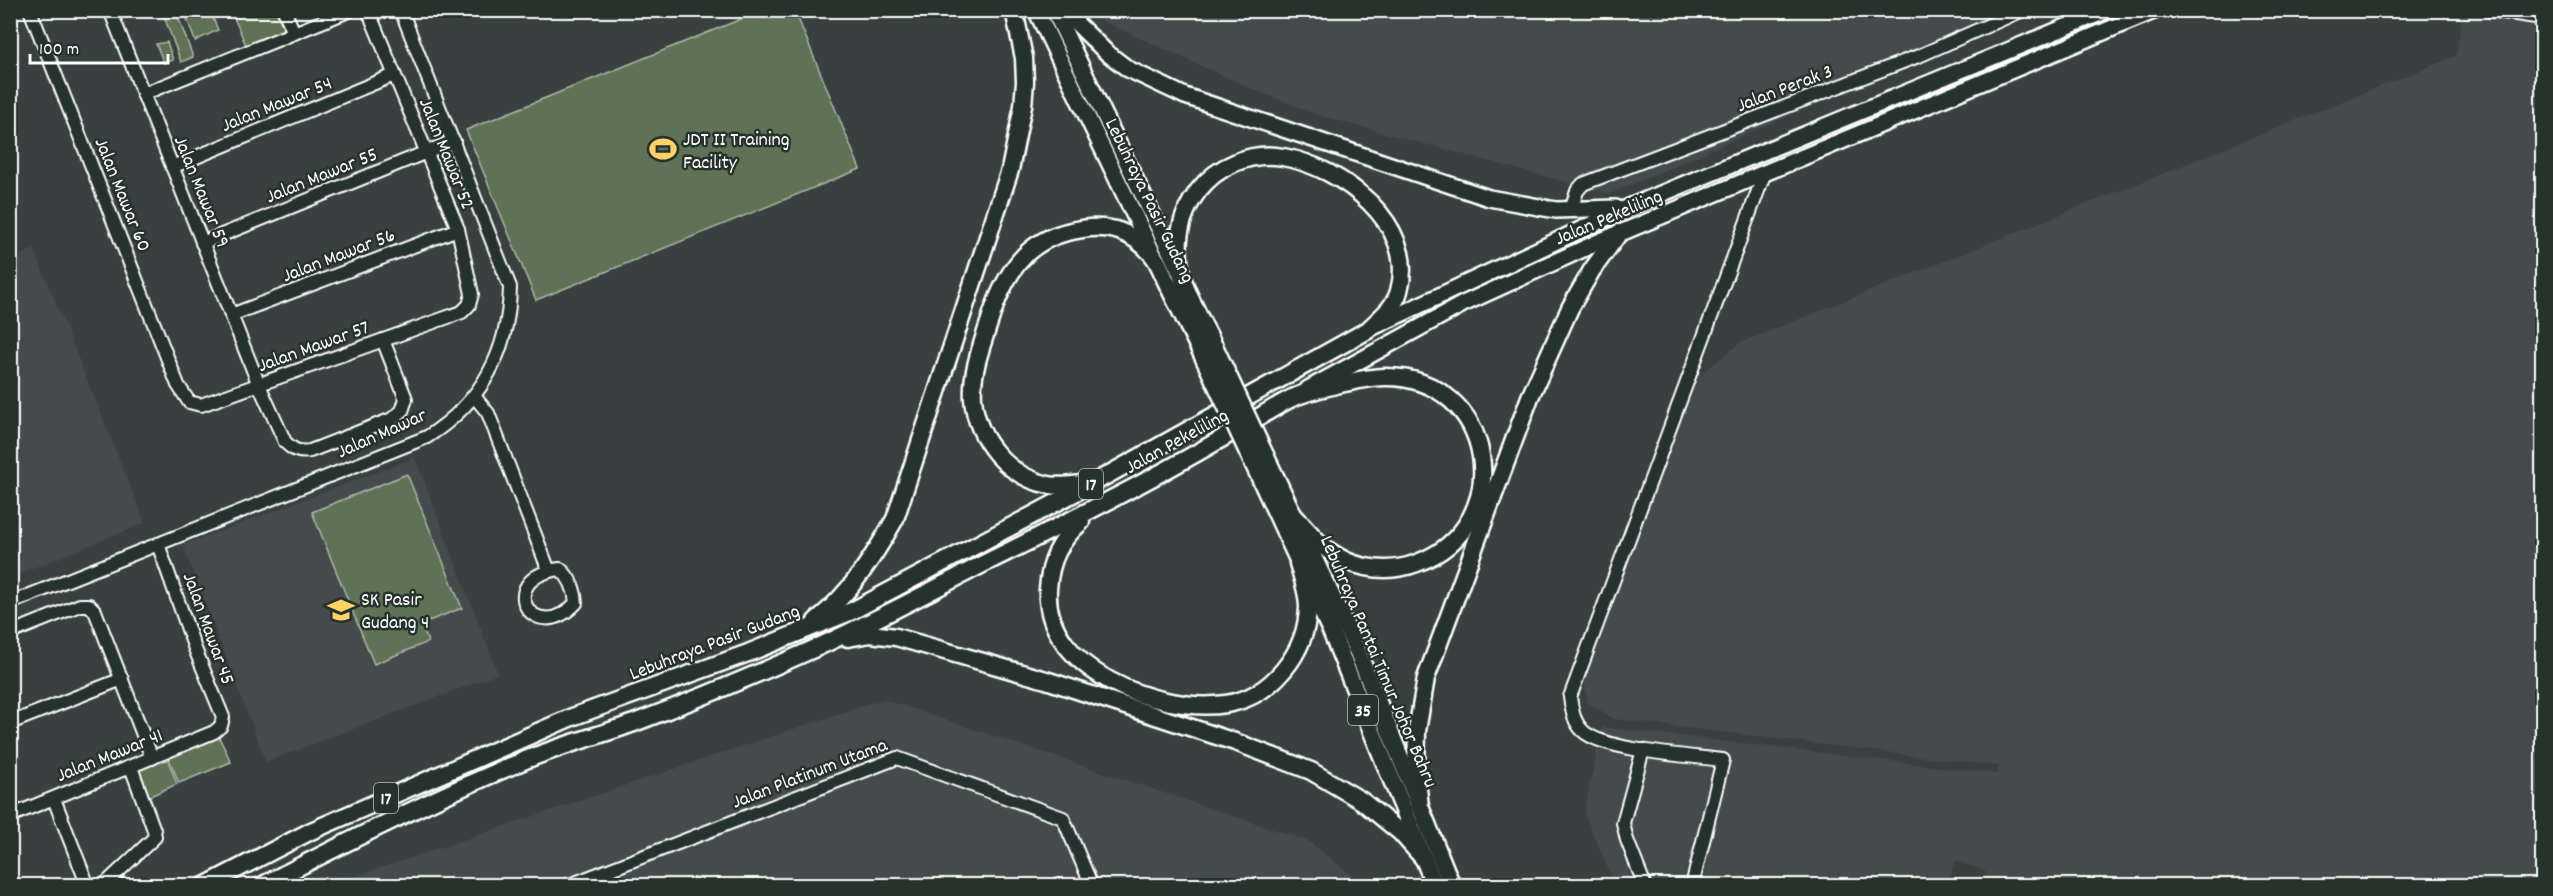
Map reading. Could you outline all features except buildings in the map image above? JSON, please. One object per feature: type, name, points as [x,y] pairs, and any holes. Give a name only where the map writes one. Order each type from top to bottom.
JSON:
[{"type":"highway","points":[[808,627],[824,615],[855,581],[878,549],[895,519],[1010,170],[1023,106],[1025,82],[1024,58],[1014,10]]},
{"type":"highway","name":"Lebuhraya Pasir Gudang","points":[[204,885],[311,831],[572,717],[748,653],[852,611],[1095,482],[1368,330],[1387,310],[1399,292],[1401,263],[1394,234],[1385,219],[1354,190],[1319,170],[1283,157],[1264,156],[1240,161],[1213,175],[1193,198],[1180,227],[1178,248],[1182,275],[1208,351]]},
{"type":"highway","points":[[1095,482],[1051,485],[1018,473],[1004,462],[988,444],[978,421],[973,397],[976,368],[1000,293],[1024,255],[1037,246],[1067,231],[1109,227],[1125,232],[1153,254]]},
{"type":"highway","points":[[1420,807],[1416,771],[1417,741],[1426,678],[1530,397],[1570,308],[1592,270],[1618,233]]},
{"type":"highway","name":"Lebuhraya Pasir Gudang","points":[[1153,254],[1208,351],[1259,460]]},
{"type":"highway","points":[[1292,397],[1379,377],[1409,380],[1432,387],[1451,399],[1469,420],[1479,444],[1483,476],[1480,496],[1473,515],[1458,538],[1434,557],[1407,567],[1377,569],[1346,560],[1319,544],[1295,516]]},
{"type":"highway","name":"Jalan Pekeliling","points":[[1100,506],[1198,453],[1292,397]]},
{"type":"highway","name":"Lebuhraya Pantai Timur Johor Bahru","points":[[1259,460],[1295,516],[1357,650],[1452,885]]},
{"type":"highway","name":"Lebuhraya Pantai Timur Johor Bahru","points":[[1259,460],[1298,563],[1331,631],[1435,885]]},
{"type":"highway","points":[[1100,506],[1071,531],[1058,549],[1049,572],[1048,596],[1051,615],[1061,639],[1076,658],[1097,675],[1152,696],[1182,702],[1225,704],[1261,691],[1274,680],[1289,664],[1299,647],[1308,608],[1298,563]]},
{"type":"highway","name":"17","points":[[261,885],[517,763],[633,723],[816,648],[1100,506]]},
{"type":"highway","points":[[816,648],[870,634],[896,637],[1046,680],[1238,743],[1311,771],[1362,801],[1400,832],[1424,859]]},
{"type":"main road","name":"Lebuhraya Pasir Gudang","points":[[1036,10],[1153,254]]},
{"type":"main road","name":"Lebuhraya Pasir Gudang","points":[[1054,10],[1182,275]]},
{"type":"main road","points":[[1063,10],[1107,53],[1128,69],[1185,96],[1489,198],[1538,207],[1571,210],[1629,207]]},
{"type":"main road","name":"Jalan Pekeliling","points":[[1368,330],[1629,207],[2107,10]]},
{"type":"main road","name":"Jalan Pekeliling","points":[[1292,397],[1463,304],[1618,233],[2156,10]]},
{"type":"street","name":"Jalan Mawar 60","points":[[30,10],[182,392]]},
{"type":"street","points":[[284,10],[294,33]]},
{"type":"street","points":[[143,94],[351,10]]},
{"type":"street","name":"Jalan Mawar 52","points":[[368,10],[458,230],[472,294],[469,305],[462,312]]},
{"type":"street","name":"Jalan Mawar","points":[[10,603],[427,436],[441,428],[474,396],[502,347],[510,310],[510,287],[401,10]]},
{"type":"street","name":"Jalan Perak 3","points":[[1571,210],[1577,191],[1583,184],[1922,55],[2023,10]]},
{"type":"street","points":[[2490,10],[2542,18]]},
{"type":"street","name":"Jalan Mawar 59","points":[[111,11],[259,385],[285,442],[298,451],[310,451],[392,419],[402,411],[406,399],[383,340]]},
{"type":"street","name":"Jalan Mawar 54","points":[[172,167],[394,75]]},
{"type":"street","name":"Jalan Mawar 55","points":[[202,243],[454,141]]},
{"type":"street","points":[[1692,885],[1723,760],[1643,750],[1592,738],[1573,719],[1570,697],[1765,172]]},
{"type":"street","name":"Jalan Mawar 56","points":[[231,315],[458,230]]},
{"type":"street","name":"Jalan Mawar 57","points":[[182,392],[189,402],[201,405],[462,312]]},
{"type":"street","points":[[474,396],[488,413],[549,571]]},
{"type":"street","name":"Jalan Mawar 45","points":[[158,544],[195,649],[223,717],[221,726]]},
{"type":"street","points":[[560,569],[568,576],[576,603],[567,612],[546,620],[536,618],[531,614],[523,595],[525,586],[531,579],[549,571],[560,569]]},
{"type":"street","points":[[10,633],[80,605],[89,605],[95,611],[152,758]]},
{"type":"street","points":[[10,723],[122,679]]},
{"type":"street","name":"Jalan Mawar 41","points":[[10,816],[214,732],[221,726]]},
{"type":"street","points":[[1643,750],[1623,823],[1627,840],[1645,885]]},
{"type":"street","name":"Jalan Platinum Utama","points":[[567,885],[901,758],[1063,818],[1092,885]]},
{"type":"street","points":[[103,885],[154,837],[154,830],[131,767]]},
{"type":"street","points":[[54,799],[88,885]]},
{"type":"shaded area","points":[[1097,11],[2027,11],[1610,194],[1318,115],[1250,88],[1102,21]]},
{"type":"shaded area","points":[[2463,11],[2542,11],[2542,885],[1984,886],[1985,871],[1955,860],[1948,885],[1615,885],[1584,813],[1602,727],[1998,774],[1999,766],[1614,719],[1588,703],[1584,680],[1691,382],[1740,343],[2456,56]]},
{"type":"shaded area","points":[[34,249],[145,523],[11,577],[11,259]]},
{"type":"shaded area","name":"SK Pasir Gudang 4","points":[[415,458],[498,674],[266,762],[183,545]]},
{"type":"shaded area","points":[[883,699],[1308,841],[1364,885],[326,886]]},
{"type":"green space","points":[[162,11],[176,11],[193,57],[181,62]]},
{"type":"green space","points":[[184,11],[210,11],[218,30],[195,41]]},
{"type":"green space","points":[[231,11],[276,11],[284,30],[246,45]]},
{"type":"green space","name":"JDT II Training Facility","points":[[761,11],[795,11],[860,169],[536,300],[466,130]]},
{"type":"green space","points":[[167,42],[173,60],[164,63],[156,44]]},
{"type":"green space","points":[[407,474],[462,608],[421,624],[428,642],[374,664],[312,512]]},
{"type":"green space","points":[[218,735],[231,762],[179,783],[168,756]]},
{"type":"green space","points":[[166,755],[177,784],[148,797],[136,769]]},
{"type":"place","name":"JDT II Training Facility","points":[[663,149]]},
{"type":"place","name":"SK Pasir Gudang 4","points":[[341,610]]}]
